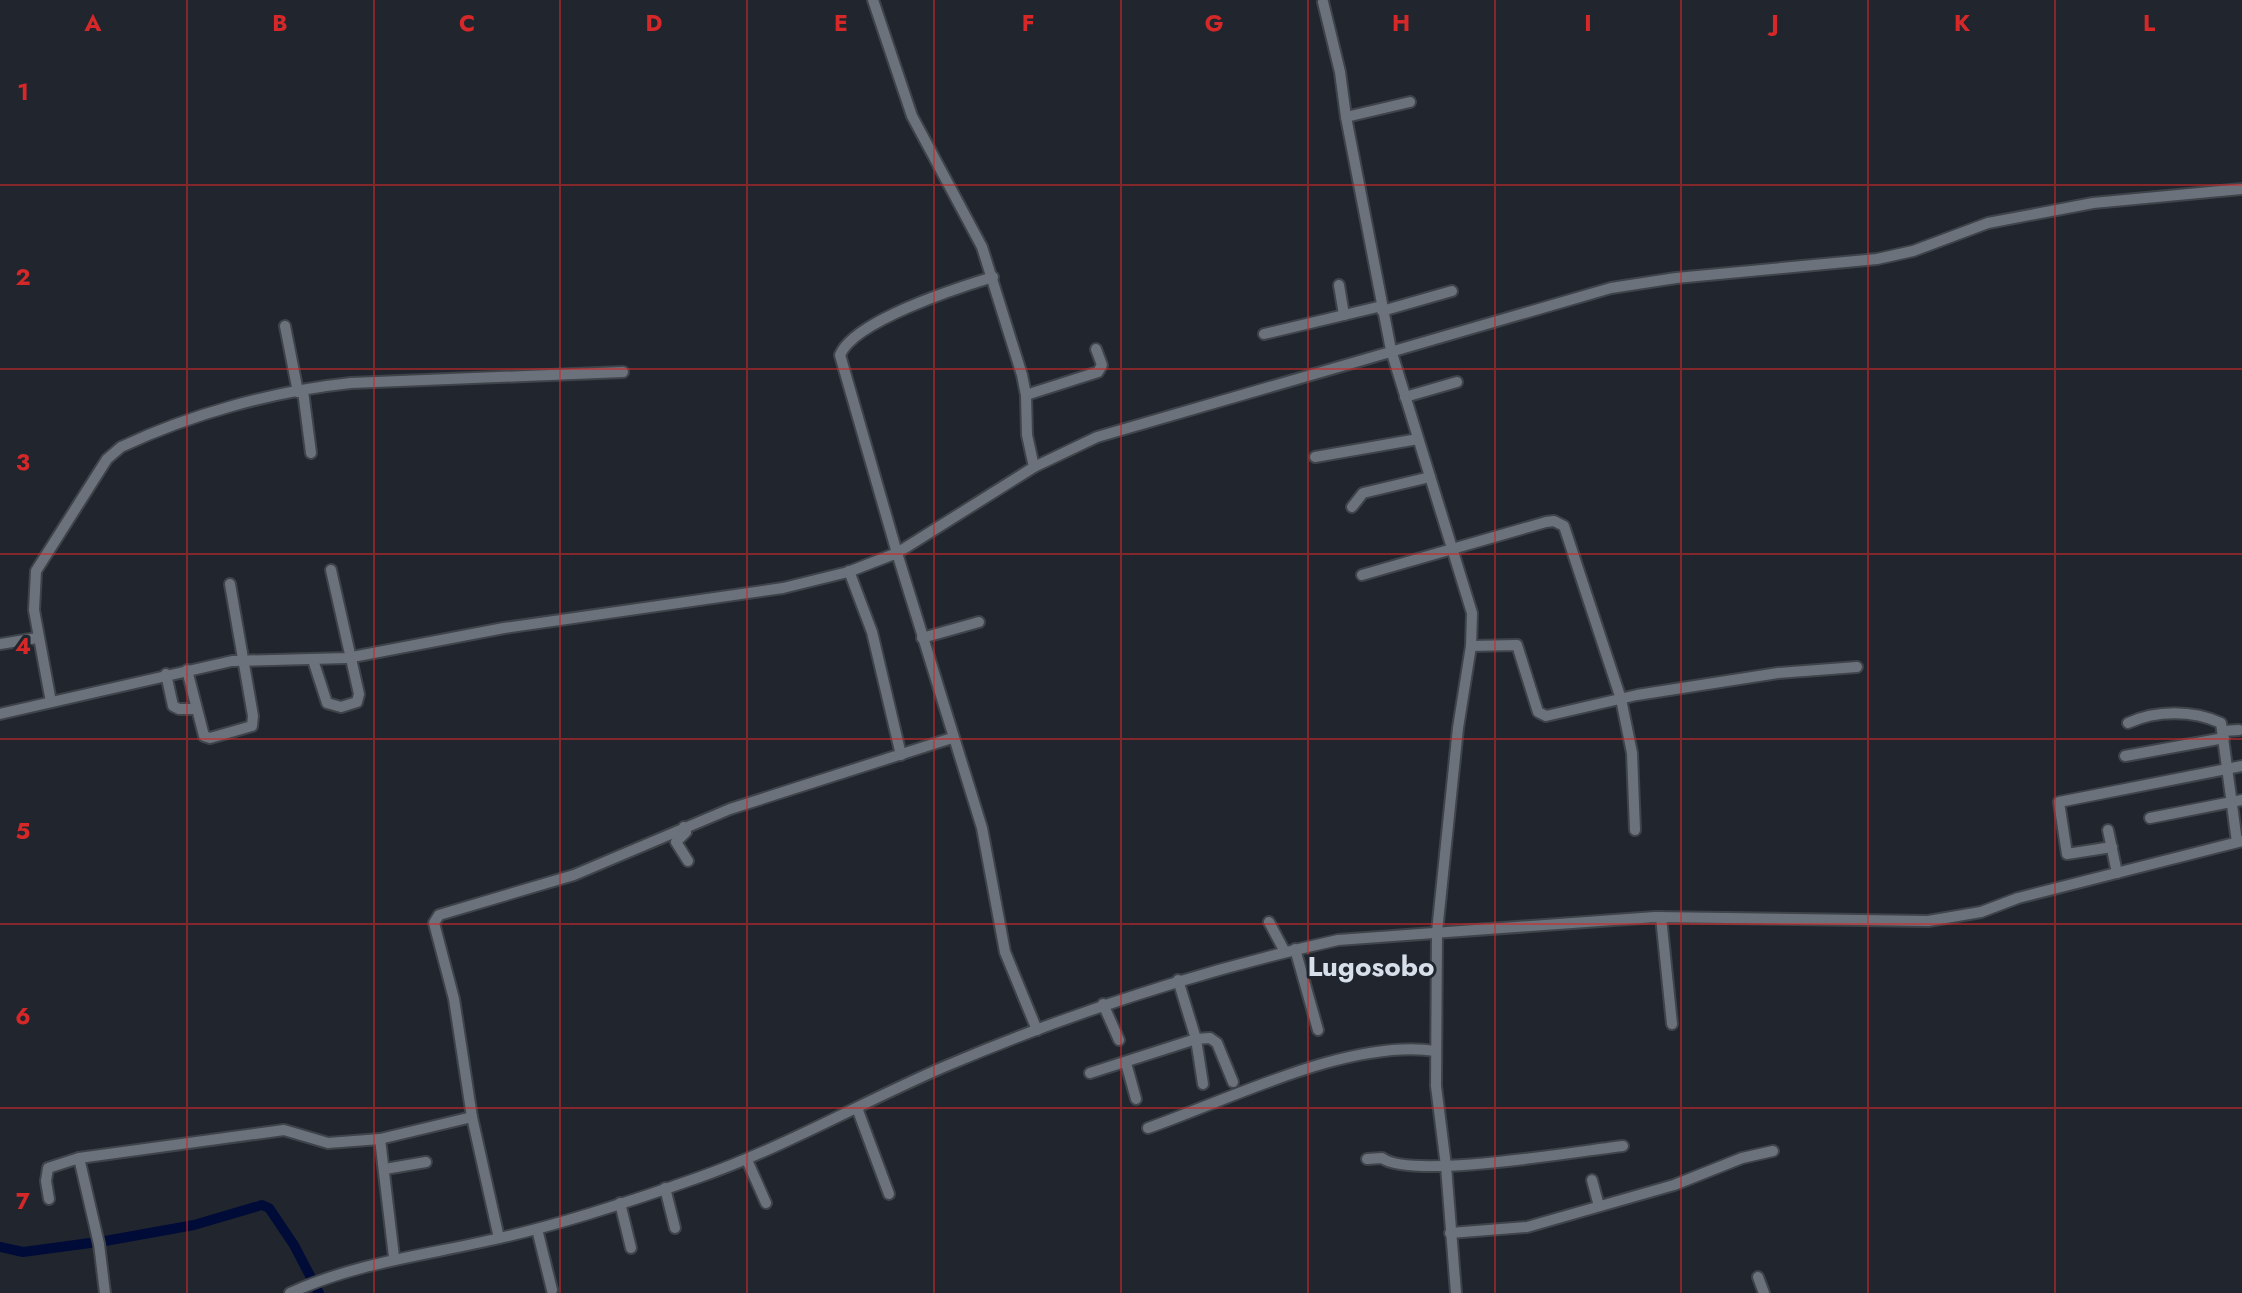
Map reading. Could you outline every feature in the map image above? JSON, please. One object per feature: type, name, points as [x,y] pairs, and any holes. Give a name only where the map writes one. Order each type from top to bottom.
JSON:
[{"type":"street","points":[[873,0],[912,116],[982,247],[993,278],[1026,395],[1027,435],[1034,467]]},
{"type":"street","points":[[1323,2],[1340,72],[1346,117],[1391,350],[1472,613],[1471,646],[1458,728],[1437,932],[1436,1086],[1446,1166],[1456,1293]]},
{"type":"street","points":[[1346,117],[1410,102]]},
{"type":"street","points":[[0,714],[166,674],[242,660],[350,657],[504,628],[783,588],[849,571],[897,554],[1034,467],[1097,437],[1611,288],[1676,278],[1877,259],[1913,251],[2002,220],[2093,203],[2242,189]]},
{"type":"street","points":[[993,278],[921,301],[847,342],[839,355],[952,738],[982,828],[1005,952],[1037,1030]]},
{"type":"street","points":[[1339,285],[1344,315]]},
{"type":"street","points":[[1264,334],[1452,291]]},
{"type":"street","points":[[285,326],[301,391],[311,453]]},
{"type":"street","points":[[1026,395],[1098,372],[1102,365],[1096,349]]},
{"type":"street","points":[[51,702],[37,638],[33,589],[36,571],[113,452],[134,441],[225,409],[301,391],[351,383],[623,372]]},
{"type":"street","points":[[1405,397],[1457,382]]},
{"type":"street","points":[[1315,457],[1418,439]]},
{"type":"street","points":[[1352,507],[1363,494],[1430,477]]},
{"type":"street","points":[[1362,575],[1546,522],[1560,522],[1564,526],[1621,699],[1632,754],[1635,830]]},
{"type":"street","points":[[313,660],[327,703],[341,707],[355,703],[359,698],[331,570]]},
{"type":"street","points":[[849,571],[872,632],[901,755]]},
{"type":"street","points":[[187,670],[201,733],[207,737],[252,726],[253,716],[230,584]]},
{"type":"street","points":[[922,638],[979,622]]},
{"type":"street","points":[[0,644],[37,638]]},
{"type":"street","points":[[1471,646],[1517,645],[1538,712],[1546,716],[1621,699],[1778,673],[1857,667]]},
{"type":"street","points":[[166,674],[173,706],[179,709],[195,709]]},
{"type":"street","points":[[290,1293],[315,1282],[394,1257],[537,1229],[747,1160],[946,1066],[1103,1004],[1178,980],[1290,951],[1338,940],[1661,917],[1928,921],[1982,912],[2018,898],[2239,841],[2237,802],[2221,723],[2199,714],[2175,714],[2127,723]]},
{"type":"street","points":[[2125,756],[2239,730]]},
{"type":"street","points":[[499,1238],[472,1117],[454,999],[435,919],[443,913],[524,892],[612,861],[730,809],[952,738]]},
{"type":"street","points":[[2112,847],[2067,854],[2059,802],[2242,766]]},
{"type":"street","points":[[2150,818],[2237,802]]},
{"type":"street","points":[[684,827],[686,832],[676,842],[688,861]]},
{"type":"street","points":[[2108,830],[2117,873]]},
{"type":"street","points":[[1661,917],[1672,1024]]},
{"type":"street","points":[[1269,922],[1290,951],[1318,1030]]},
{"type":"street","points":[[1178,980],[1203,1064],[1203,1084]]},
{"type":"street","points":[[1103,1004],[1119,1040]]},
{"type":"street","points":[[1090,1073],[1196,1039],[1215,1040],[1233,1083]]},
{"type":"street","points":[[1148,1128],[1321,1065],[1400,1048],[1436,1051]]},
{"type":"street","points":[[1126,1063],[1136,1099]]},
{"type":"street","points":[[857,1108],[889,1194]]},
{"type":"street","points":[[49,1199],[46,1181],[48,1168],[79,1158],[284,1130],[328,1143],[380,1139],[472,1117]]},
{"type":"street","points":[[380,1139],[394,1257]]},
{"type":"street","points":[[1367,1159],[1382,1158],[1392,1165],[1446,1166],[1623,1146]]},
{"type":"street","points":[[1450,1233],[1527,1227],[1674,1185],[1742,1158],[1773,1151]]},
{"type":"street","points":[[79,1158],[99,1242],[105,1293]]},
{"type":"street","points":[[747,1160],[766,1203]]},
{"type":"street","points":[[384,1169],[426,1161]]},
{"type":"street","points":[[1592,1180],[1598,1206]]},
{"type":"street","points":[[665,1188],[675,1228]]},
{"type":"street","points":[[620,1203],[631,1248]]},
{"type":"street","points":[[537,1229],[552,1290]]},
{"type":"street","points":[[1758,1277],[1765,1293]]},
{"type":"waterway","points":[[0,1247],[23,1252],[105,1241],[194,1225],[262,1205],[269,1208],[294,1245],[319,1293]]},
{"type":"district","name":"Lugosobo","points":[[1371,966]]}]
